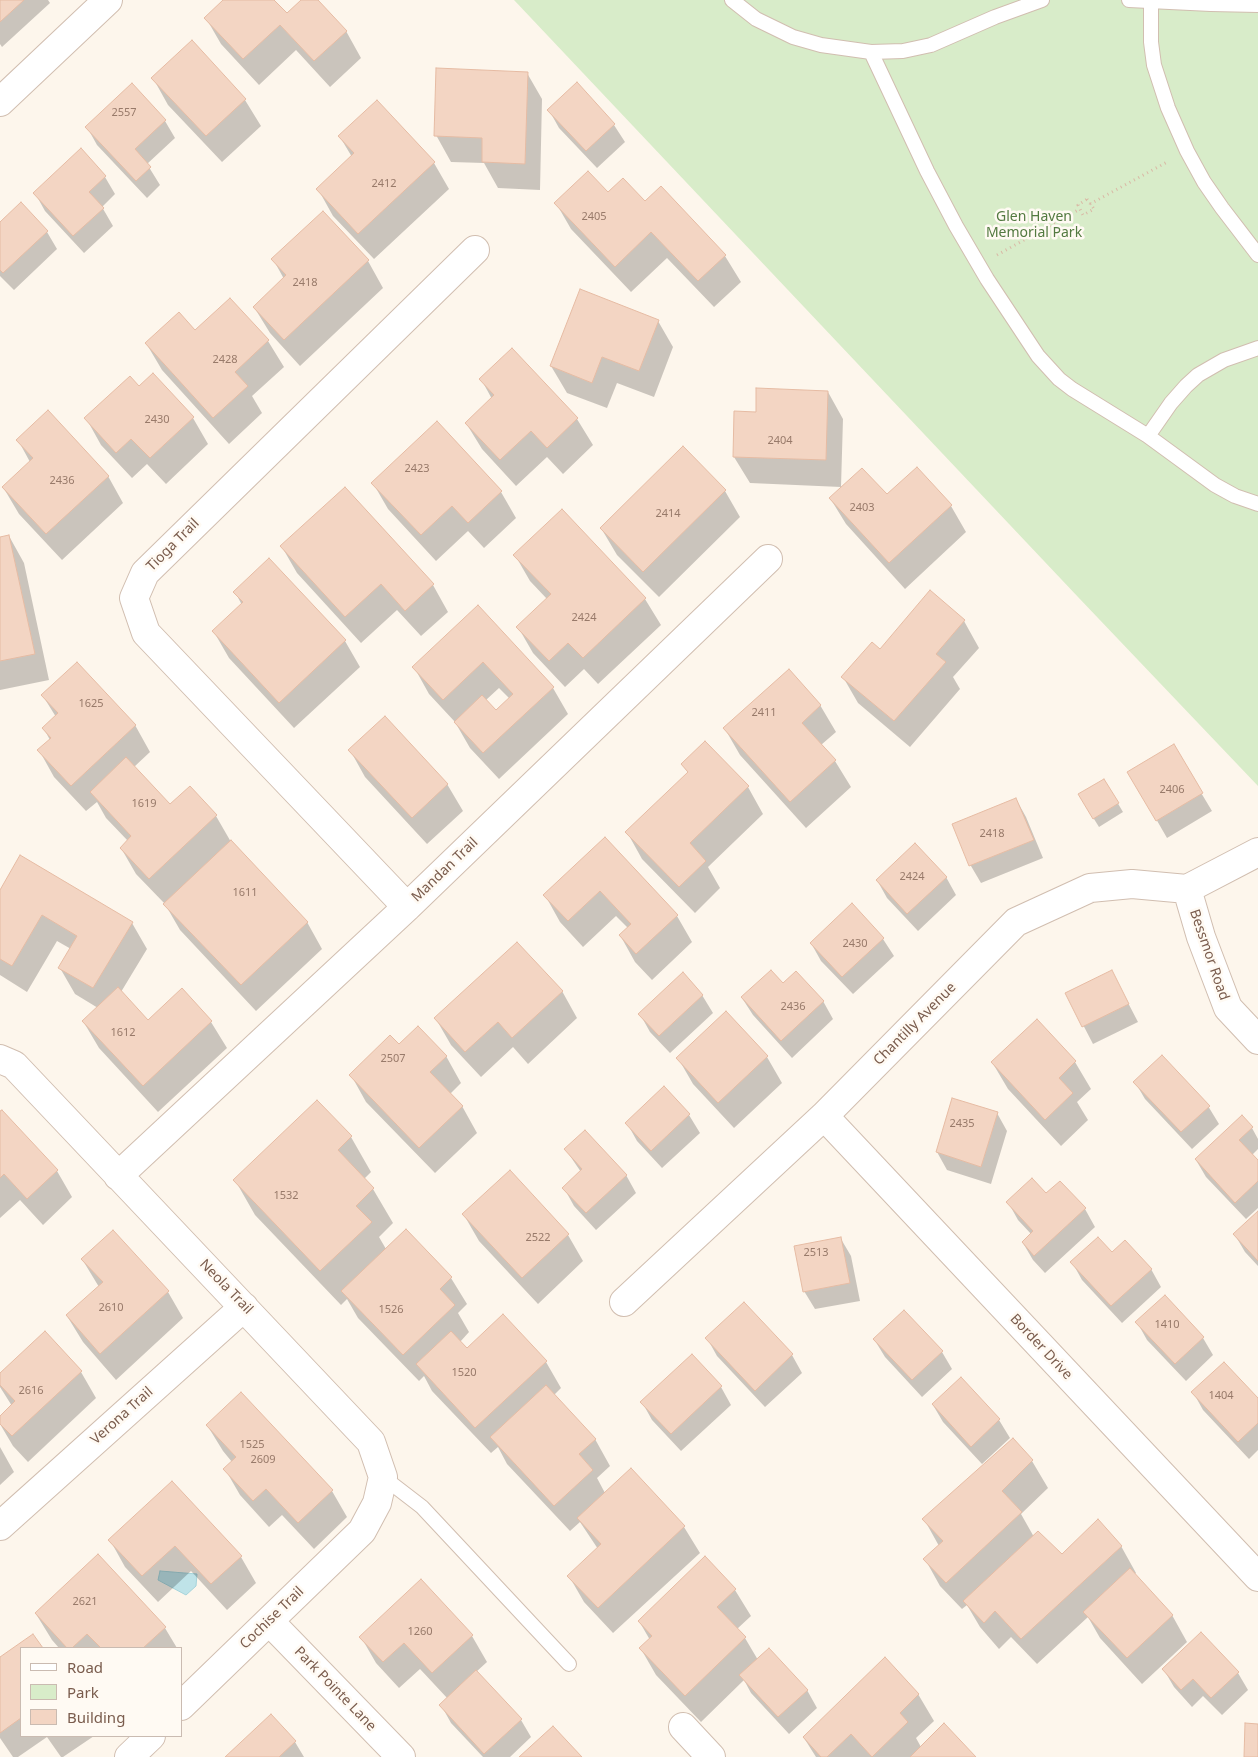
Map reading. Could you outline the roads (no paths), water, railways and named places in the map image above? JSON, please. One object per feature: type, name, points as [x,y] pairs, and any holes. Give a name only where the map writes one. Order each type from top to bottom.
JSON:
[{"type":"street","points":[[0,102],[108,0]]},
{"type":"street","name":"Tioga Trail","points":[[406,907],[146,633],[134,598],[145,572],[475,250]]},
{"type":"street","name":"Mandan Trail","points":[[118,1176],[406,907],[768,559]]},
{"type":"street","points":[[1187,889],[1258,852]]},
{"type":"street","name":"Chantilly Avenue","points":[[624,1302],[824,1116],[1016,922],[1090,888],[1132,884],[1187,889]]},
{"type":"street","name":"Bessmor Road","points":[[1187,889],[1201,937],[1228,1008],[1258,1040]]},
{"type":"street","name":"Neola Trail","points":[[7,1062],[244,1307],[371,1442],[383,1477]]},
{"type":"street","name":"Border Drive","points":[[824,1116],[1258,1577]]},
{"type":"street","name":"Verona Trail","points":[[0,1526],[244,1307]]},
{"type":"street","name":"Cochise Trail","points":[[182,1705],[362,1531],[377,1503],[383,1477]]},
{"type":"street","name":"Park Pointe Lane","points":[[269,1621],[401,1757]]},
{"type":"street","points":[[683,1727],[711,1757]]},
{"type":"street","points":[[129,1757],[150,1737]]},
{"type":"lane","points":[[732,0],[756,19],[793,37],[813,43],[871,52],[902,51],[930,45],[996,16],[1042,0]]},
{"type":"lane","points":[[1129,0],[1258,5]]},
{"type":"lane","points":[[1151,1],[1151,42],[1154,65],[1166,102],[1187,151],[1212,195],[1258,255]]},
{"type":"lane","points":[[871,52],[927,171],[979,265],[1020,331],[1048,368],[1072,388],[1148,436],[1215,485],[1240,498],[1258,504]]},
{"type":"lane","points":[[1148,436],[1171,403],[1198,375],[1224,360],[1258,348]]},
{"type":"lane","points":[[383,1477],[422,1507],[569,1664]]},
{"type":"water","points":[[160,1571],[197,1574],[196,1586],[186,1595],[158,1580]]},
{"type":"park label","name":"Glen Haven Memorial Park","points":[[1034,226]]}]
